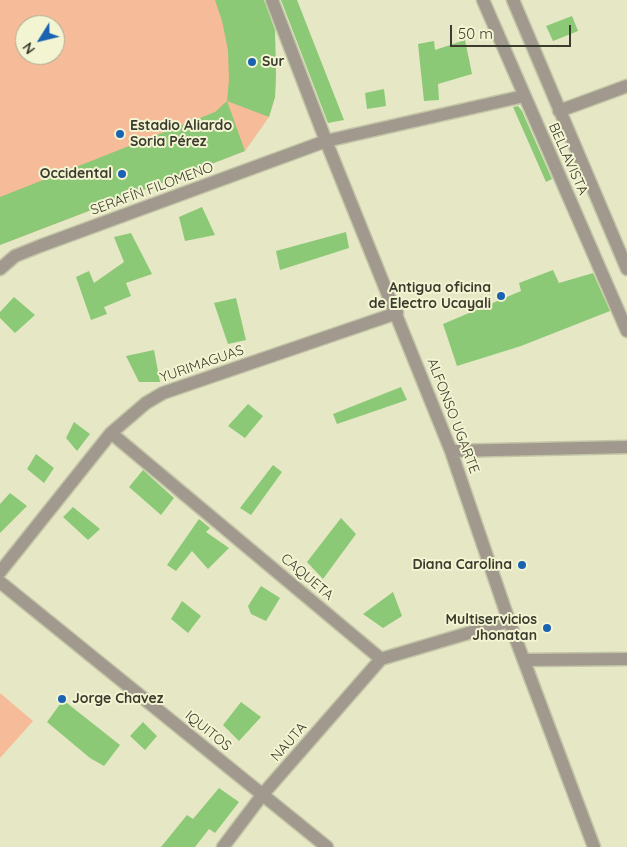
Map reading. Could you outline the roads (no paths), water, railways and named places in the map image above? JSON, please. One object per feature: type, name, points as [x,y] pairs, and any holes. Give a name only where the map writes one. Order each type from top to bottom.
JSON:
[{"type":"street","name":"ALFONSO UGARTE","points":[[272,0],[326,141],[397,313],[451,451],[509,621],[594,847]]},
{"type":"street","name":"BELLAVISTA","points":[[483,0],[627,331]]},
{"type":"street","name":"BELLAVISTA","points":[[512,0],[627,269]]},
{"type":"street","points":[[558,111],[627,86]]},
{"type":"street","name":"SERAFÍN FILOMENO","points":[[0,270],[16,256],[40,246],[326,141],[524,96]]},
{"type":"street","name":"YURIMAGUAS","points":[[0,572],[111,433],[146,403],[163,393],[397,313]]},
{"type":"street","name":"CAQUETA","points":[[111,433],[381,659]]},
{"type":"street","points":[[451,451],[627,447]]},
{"type":"street","name":"IQUITOS","points":[[0,582],[327,847]]},
{"type":"street","points":[[381,659],[509,621]]},
{"type":"street","name":"NAUTA","points":[[223,847],[263,794],[381,659]]},
{"type":"street","points":[[524,660],[627,659]]},
{"type":"place","name":"Sur","points":[[252,62]]},
{"type":"place","name":"Estadio Aliardo Soria Pérez","points":[[120,134]]},
{"type":"place","name":"Occidental","points":[[122,174]]},
{"type":"place","name":"Antigua oficina de Electro Ucayali","points":[[501,296]]},
{"type":"place","name":"Diana Carolina","points":[[522,565]]},
{"type":"place","name":"Multiservicios Jhonatan","points":[[547,628]]},
{"type":"place","name":"Jorge Chavez","points":[[62,699]]}]
